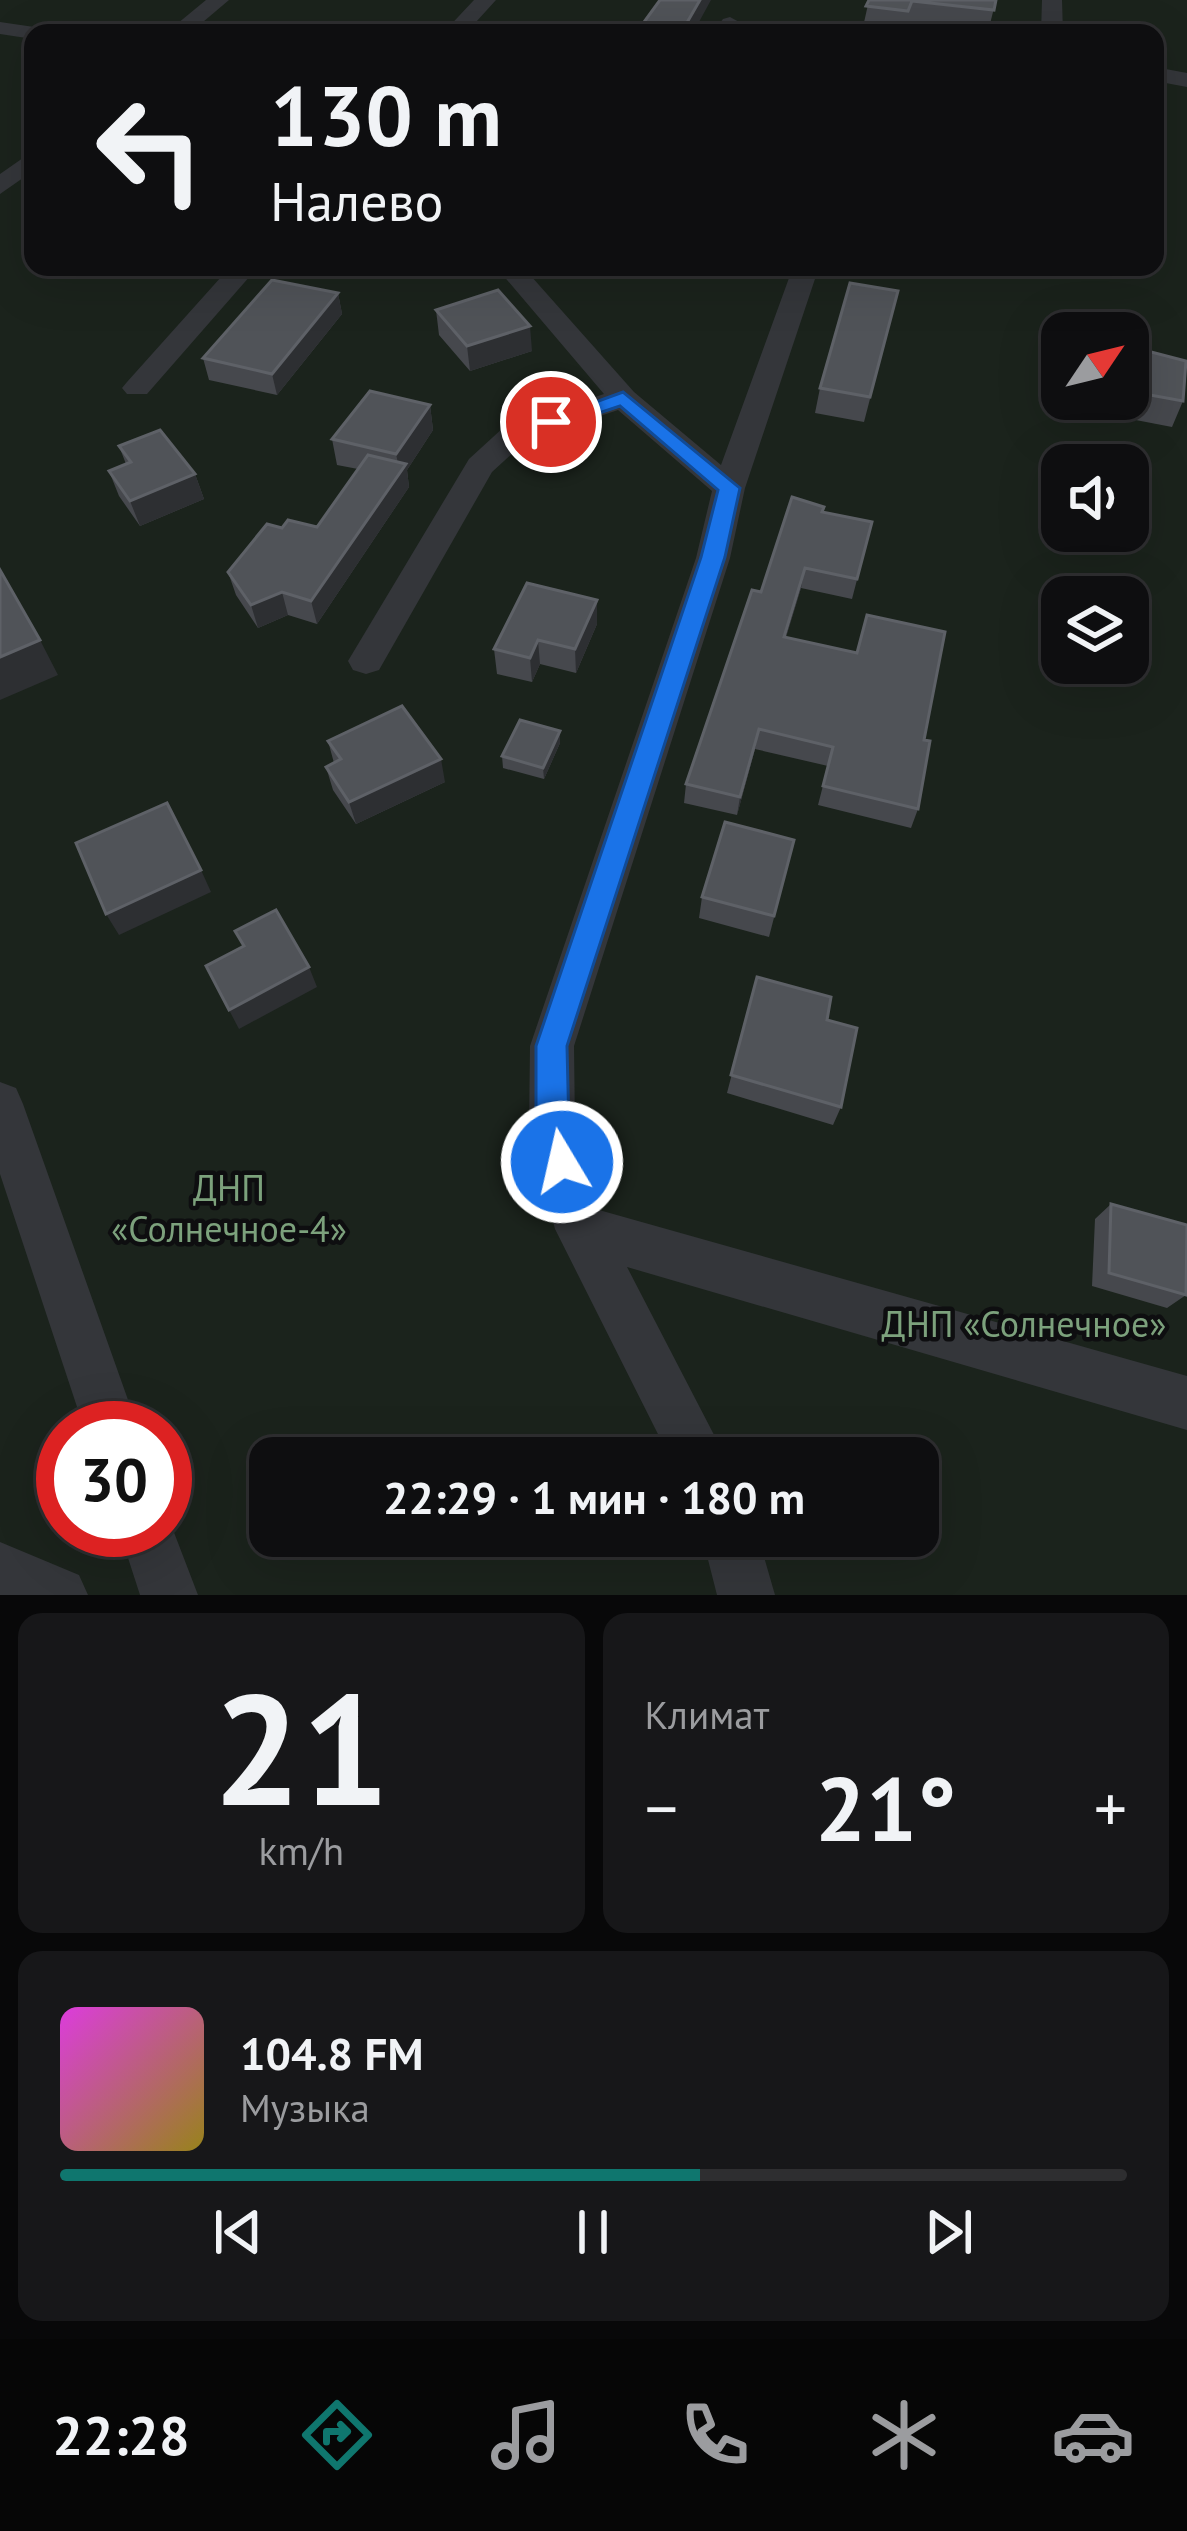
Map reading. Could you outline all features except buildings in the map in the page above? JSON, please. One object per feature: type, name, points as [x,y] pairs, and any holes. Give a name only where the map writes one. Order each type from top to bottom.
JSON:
[{"type":"street","points":[[188,24],[219,0]]},
{"type":"street","points":[[463,24],[486,0]]},
{"type":"street","points":[[0,187],[24,166]]},
{"type":"street","points":[[137,388],[237,276]]},
{"type":"street","points":[[517,276],[623,398],[729,488]]},
{"type":"street","points":[[688,1437],[580,1229],[552,1128],[552,1046],[706,579],[729,488],[803,276]]},
{"type":"street","points":[[366,661],[480,466],[515,434],[623,398]]},
{"type":"street","points":[[0,1104],[102,1401]]},
{"type":"street","points":[[580,1229],[1187,1403]]},
{"type":"street","points":[[156,1557],[169,1595]]},
{"type":"street","points":[[736,1557],[746,1595]]},
{"type":"street","points":[[0,1570],[59,1595]]},
{"type":"green space","points":[[0,0],[1187,0],[1187,1595],[0,1595]]},
{"type":"route","points":[[551,422],[623,398],[729,488],[713,557],[552,1046],[552,1128],[562,1162]]},
{"type":"park label","name":"ДНП «Солнечное-4»","points":[[229,1208]]},
{"type":"park label","name":"ДНП «Солнечное»","points":[[1024,1324]]}]
